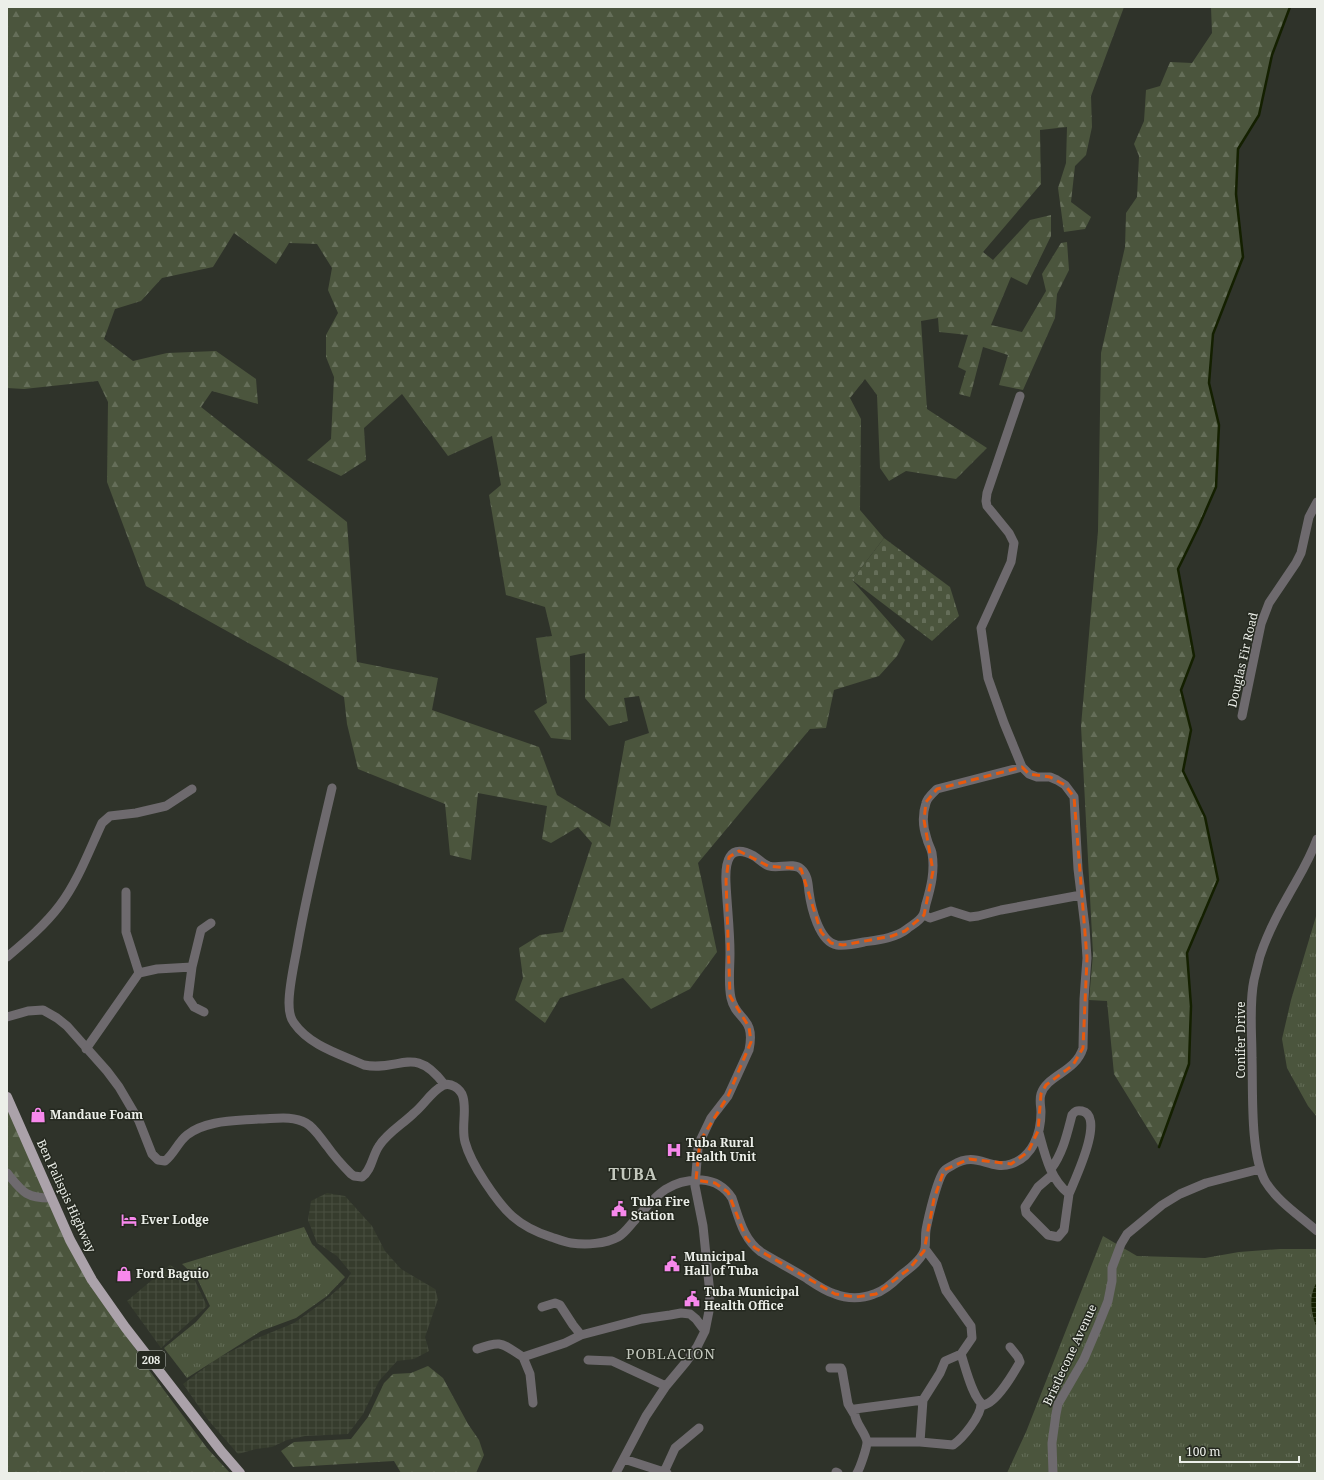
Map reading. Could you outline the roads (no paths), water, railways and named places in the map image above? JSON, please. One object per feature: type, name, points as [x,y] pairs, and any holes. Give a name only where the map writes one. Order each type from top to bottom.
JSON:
[{"type":"main road","name":"Ben Palispis Highway","points":[[7,1097],[50,1198],[70,1240],[96,1285],[125,1327],[221,1452],[240,1473]]},
{"type":"street","points":[[332,788],[301,924],[288,1001],[290,1016],[294,1024],[309,1039],[323,1047],[364,1065],[377,1066],[403,1062],[416,1062],[433,1072],[444,1084],[456,1087],[463,1096],[464,1135],[467,1148],[476,1169],[509,1214],[526,1227],[540,1233],[578,1244],[593,1244],[611,1240],[626,1230],[645,1207],[666,1188],[674,1184],[696,1180],[707,1181],[723,1187],[728,1192],[732,1198],[746,1238],[755,1248],[835,1294],[856,1298],[876,1294],[909,1269],[920,1258],[925,1249],[926,1230],[934,1199],[944,1170],[958,1162],[969,1159],[978,1159],[1001,1165],[1011,1164],[1019,1160],[1036,1143],[1041,1113],[1041,1094],[1046,1085],[1073,1065],[1081,1055],[1083,1048],[1084,998],[1087,958],[1076,846],[1074,797],[1065,785],[1058,780],[1050,777],[1029,774],[1022,767],[988,678],[981,628],[1011,562],[1014,551],[1014,543],[1012,538],[990,510],[986,501],[987,493],[1020,396]]},
{"type":"street","name":"Douglas Fir Road","points":[[1242,716],[1261,624],[1269,603],[1301,553],[1309,517],[1317,502]]},
{"type":"street","points":[[616,1473],[646,1416],[666,1386],[690,1358],[705,1331],[709,1311],[709,1272],[703,1226],[696,1191],[698,1148],[712,1118],[728,1096],[749,1050],[751,1042],[749,1027],[733,1004],[730,996],[730,949],[726,880],[726,865],[729,857],[735,852],[739,851],[754,856],[768,866],[792,866],[801,869],[807,880],[810,903],[821,932],[827,940],[836,945],[852,945],[892,936],[905,931],[924,915],[933,881],[931,851],[924,829],[926,802],[937,789],[1022,767]]},
{"type":"street","points":[[7,957],[30,938],[60,904],[77,878],[105,819],[115,815],[136,813],[166,806],[192,789]]},
{"type":"street","name":"Conifer Drive","points":[[1317,840],[1310,858],[1270,931],[1260,956],[1254,981],[1252,1012],[1254,1126],[1260,1169],[1270,1189],[1317,1232]]},
{"type":"street","points":[[126,892],[126,932],[139,973]]},
{"type":"street","points":[[924,915],[930,918],[951,911],[970,917],[978,916],[1081,895]]},
{"type":"street","points":[[204,1012],[194,1007],[188,998],[192,967],[201,930],[211,923]]},
{"type":"street","points":[[86,1048],[139,973],[157,969],[192,967]]},
{"type":"street","points":[[7,1017],[28,1011],[43,1010],[67,1026],[107,1071],[119,1087],[138,1121],[152,1154],[161,1161],[165,1161],[169,1158],[188,1134],[214,1123],[286,1118],[298,1120],[307,1124],[351,1174],[362,1177],[368,1170],[375,1152],[382,1141],[444,1084]]},
{"type":"street","points":[[1078,1110],[1086,1112],[1090,1116],[1092,1127],[1082,1162],[1068,1194],[1064,1230],[1058,1236],[1048,1235],[1026,1213],[1025,1207],[1051,1172],[1063,1148],[1072,1115],[1074,1111],[1078,1110]]},
{"type":"street","points":[[1038,1131],[1051,1172],[1056,1182],[1068,1194]]},
{"type":"street","name":"Bristlecone Avenue","points":[[1053,1473],[1052,1443],[1058,1404],[1084,1359],[1098,1326],[1108,1301],[1112,1281],[1112,1268],[1121,1244],[1127,1234],[1162,1205],[1180,1194],[1206,1183],[1260,1169]]},
{"type":"street","points":[[7,1173],[26,1194],[39,1198],[50,1198]]},
{"type":"street","points":[[920,1442],[923,1400],[940,1373],[944,1361],[961,1354],[972,1338],[972,1330],[946,1291],[937,1265],[925,1249]]},
{"type":"street","points":[[542,1307],[555,1304],[560,1305],[573,1325],[581,1334]]},
{"type":"street","points":[[523,1356],[565,1343],[581,1334],[642,1319],[681,1313],[690,1314],[705,1331]]},
{"type":"street","points":[[476,1349],[493,1344],[501,1344],[523,1356],[530,1374],[533,1403]]},
{"type":"street","points":[[981,1404],[989,1404],[997,1396],[1020,1362],[1010,1347]]},
{"type":"street","points":[[867,1442],[920,1442],[946,1445],[955,1444],[979,1414],[981,1404],[972,1386],[961,1354]]},
{"type":"street","points":[[588,1360],[612,1361],[666,1386]]},
{"type":"street","points":[[830,1368],[841,1368],[848,1404],[867,1442],[862,1463],[857,1473]]},
{"type":"street","points":[[854,1414],[856,1408],[923,1400]]},
{"type":"street","points":[[624,1459],[665,1473],[675,1448],[699,1428]]},
{"type":"waterway","points":[[1159,1147],[1189,1064],[1191,1006],[1187,953],[1218,880],[1205,817],[1183,771],[1191,730],[1181,690],[1194,656],[1178,569],[1216,487],[1219,425],[1209,383],[1213,334],[1243,257],[1236,194],[1238,149],[1259,115],[1272,55],[1290,7]]},
{"type":"place","name":"Mandaue Foam","points":[[38,1115]]},
{"type":"place","name":"Tuba Rural Health Unit","points":[[674,1150]]},
{"type":"place","name":"Tuba Fire Station","points":[[619,1209]]},
{"type":"place","name":"Ever Lodge","points":[[129,1220]]},
{"type":"place","name":"Municipal Hall of Tuba","points":[[672,1264]]},
{"type":"place","name":"Ford Baguio","points":[[124,1274]]},
{"type":"place","name":"Tuba Municipal Health Office","points":[[692,1299]]},
{"type":"district","name":"TUBA","points":[[633,1174]]},
{"type":"district","name":"POBLACION","points":[[671,1354]]}]
